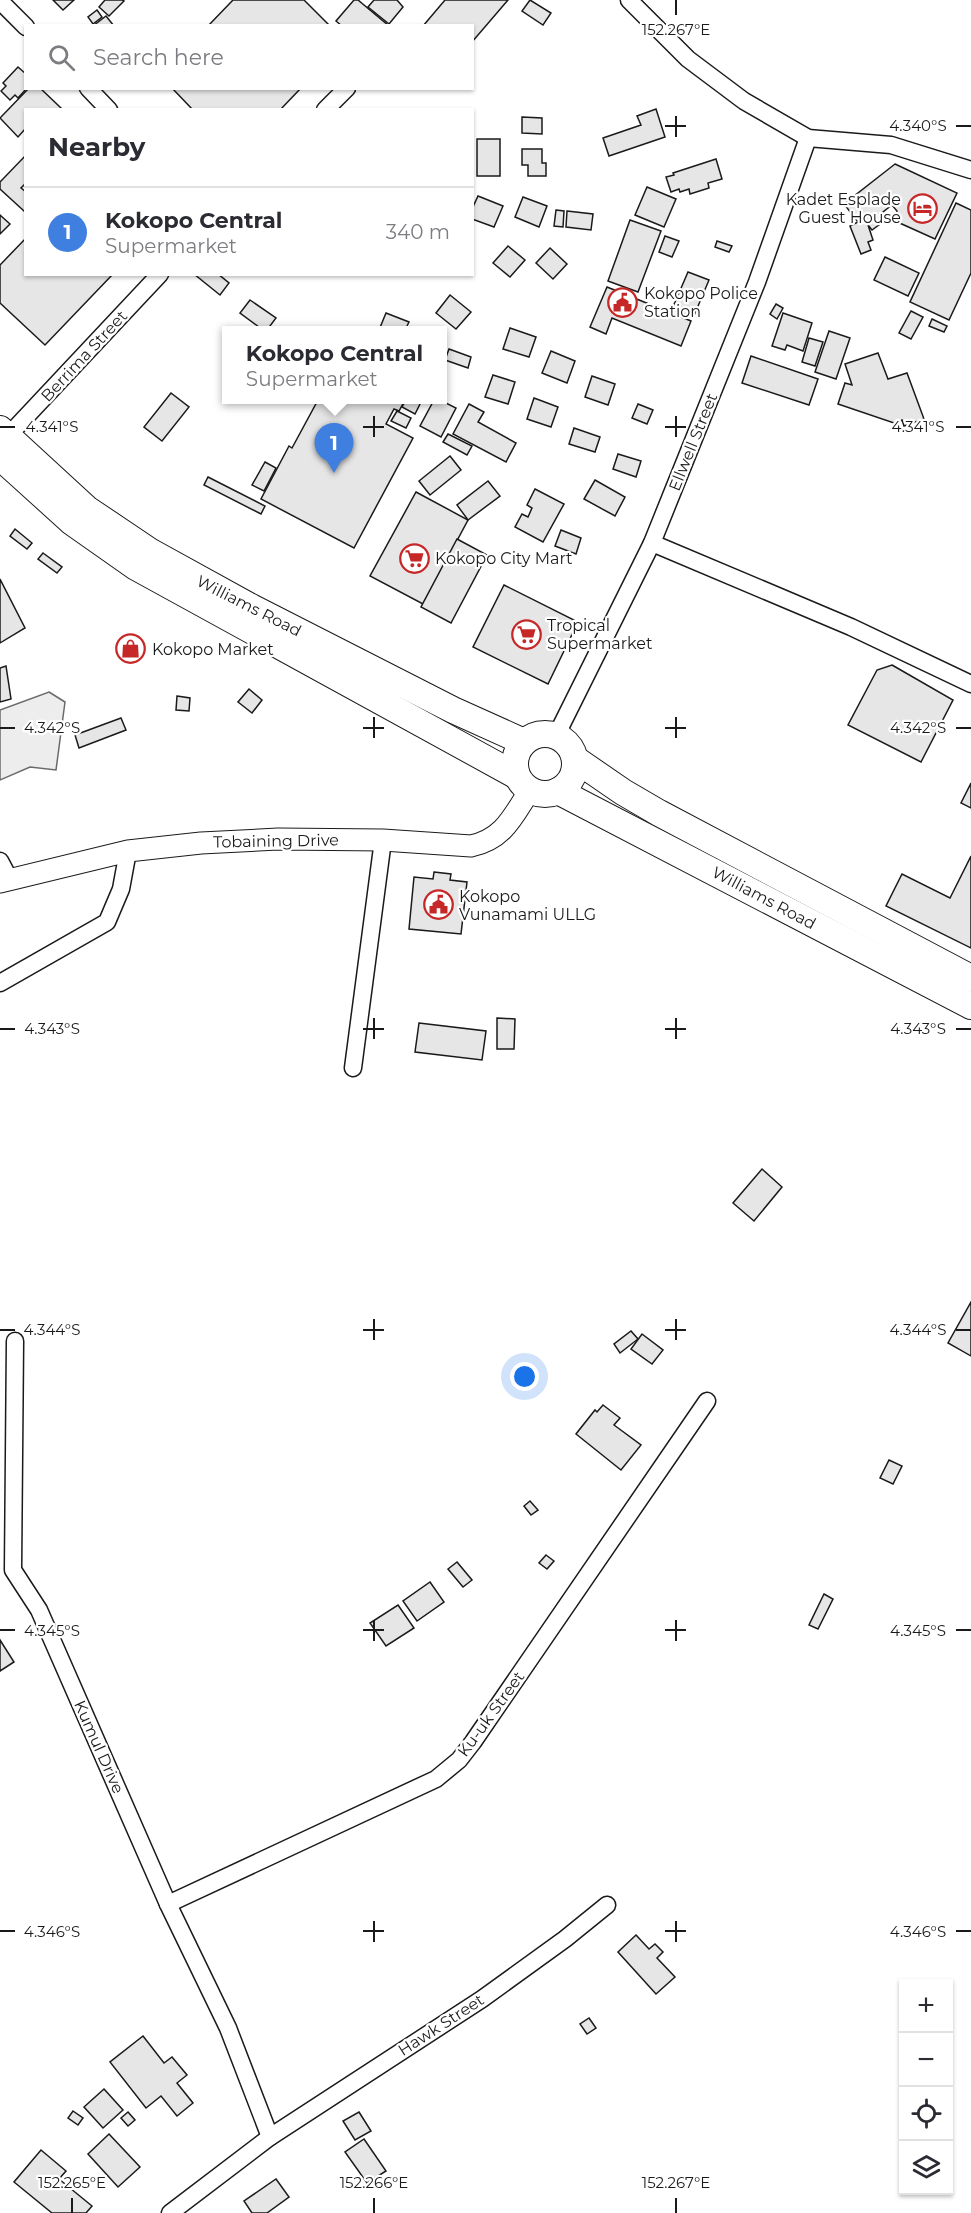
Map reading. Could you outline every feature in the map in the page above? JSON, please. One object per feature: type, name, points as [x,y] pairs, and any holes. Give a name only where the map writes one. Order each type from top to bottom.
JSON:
[{"type":"main road","name":"Williams Road","points":[[2,441],[87,509],[190,575],[453,710],[524,742]]},
{"type":"main road","name":"Williams Road","points":[[2,441],[72,522],[136,567],[539,794],[558,791],[971,1006]]},
{"type":"main road","points":[[523,783],[514,764],[517,752],[524,742],[539,734],[556,736]]},
{"type":"main road","name":"Williams Road","points":[[556,736],[565,741],[575,759],[623,792],[659,813],[971,978]]},
{"type":"main road","points":[[558,791],[568,784],[574,772],[575,759]]},
{"type":"street","points":[[629,0],[688,59],[744,101],[808,138],[891,145],[971,170]]},
{"type":"street","points":[[0,1],[24,25]]},
{"type":"street","points":[[90,90],[107,108]]},
{"type":"street","points":[[328,108],[345,90]]},
{"type":"street","name":"Ellwell Street","points":[[556,736],[652,543],[758,282],[808,138]]},
{"type":"street","name":"Berrima Street","points":[[2,441],[158,276]]},
{"type":"street","points":[[652,543],[851,627],[971,684]]},
{"type":"street","name":"Tobaining Drive","points":[[3,874],[128,850],[201,843],[278,839],[383,840],[458,846],[484,844],[502,831],[523,783]]},
{"type":"street","points":[[353,1068],[383,840]]},
{"type":"street","points":[[0,983],[107,922],[121,889],[128,850]]},
{"type":"street","points":[[13,1570],[15,1341]]},
{"type":"street","name":"Ku-uk Street","points":[[168,1904],[436,1779],[459,1760],[707,1401]]},
{"type":"street","name":"Kumul Drive","points":[[0,1555],[13,1570],[39,1610],[168,1904],[228,2028],[270,2137]]},
{"type":"street","name":"Hawk Street","points":[[170,2213],[270,2137],[482,1999],[565,1939],[607,1905]]},
{"type":"shaded area","points":[[49,692],[65,702],[56,770],[30,767],[0,780],[0,710]]},
{"type":"building","points":[[53,0],[74,0],[63,10]]},
{"type":"building","points":[[105,0],[124,1],[109,16],[99,7]]},
{"type":"building","points":[[233,0],[304,0],[328,24],[210,24]]},
{"type":"building","points":[[354,0],[358,0],[387,24],[340,24],[336,21]]},
{"type":"building","points":[[374,0],[397,0],[403,7],[389,24],[368,7]]},
{"type":"building","points":[[445,0],[508,0],[474,40],[474,24],[425,24]]},
{"type":"building","points":[[530,0],[551,13],[543,25],[522,11]]},
{"type":"building","points":[[97,10],[102,17],[93,24],[88,17]]},
{"type":"building","points":[[106,16],[112,24],[96,24]]},
{"type":"building","points":[[18,67],[24,72],[25,90],[18,98],[15,95],[10,100],[1,91],[6,86],[3,83]]},
{"type":"building","points":[[27,90],[42,90],[61,108],[24,108],[24,130],[18,137],[0,118]]},
{"type":"building","points":[[174,90],[299,90],[282,108],[191,108]]},
{"type":"building","points":[[656,109],[665,137],[609,156],[603,138],[641,125],[637,116]]},
{"type":"building","points":[[522,117],[542,118],[542,134],[522,133]]},
{"type":"building","points":[[477,139],[500,139],[500,176],[477,176]]},
{"type":"building","points":[[522,149],[542,149],[542,163],[546,163],[546,176],[528,176],[528,165],[522,165]]},
{"type":"building","points":[[24,157],[24,185],[21,188],[24,190],[24,211],[0,189],[0,182]]},
{"type":"building","points":[[716,159],[722,179],[708,183],[709,188],[690,194],[689,189],[671,192],[666,177]]},
{"type":"building","name":"Kadet Esplade Guest House","points":[[895,164],[957,193],[935,239],[893,220],[897,211],[892,205],[883,212],[887,219],[872,230],[868,225],[873,240],[868,242],[871,250],[861,254],[850,226],[858,222],[844,204]]},
{"type":"building","points":[[647,187],[676,199],[664,227],[635,215]]},
{"type":"building","points":[[478,196],[503,206],[494,227],[474,220],[474,205]]},
{"type":"building","points":[[523,197],[547,206],[539,227],[515,217]]},
{"type":"building","points":[[956,203],[971,210],[971,273],[949,320],[910,302]]},
{"type":"building","points":[[556,210],[564,211],[563,227],[554,226]]},
{"type":"building","points":[[567,211],[593,214],[591,230],[566,227]]},
{"type":"building","points":[[0,215],[10,224],[0,234]]},
{"type":"building","name":"Kokopo Police Station","points":[[630,220],[661,231],[638,292],[608,281]]},
{"type":"building","points":[[665,236],[679,241],[672,257],[659,252]]},
{"type":"building","points":[[24,240],[24,276],[111,276],[45,345],[0,303],[0,265]]},
{"type":"building","points":[[717,241],[732,246],[729,252],[715,247]]},
{"type":"building","points":[[508,246],[525,260],[510,277],[493,263]]},
{"type":"building","points":[[550,248],[567,264],[553,279],[536,263]]},
{"type":"building","points":[[885,257],[919,273],[908,296],[874,280]]},
{"type":"building","name":"Kokopo Police Station","points":[[688,272],[709,280],[693,318],[672,309]]},
{"type":"building","points":[[196,276],[220,276],[229,283],[220,295]]},
{"type":"building","name":"Kokopo Police Station","points":[[607,287],[691,321],[681,346],[612,318],[606,334],[590,327]]},
{"type":"building","points":[[450,295],[471,312],[456,329],[436,313]]},
{"type":"building","points":[[250,300],[276,318],[270,326],[258,326],[240,313]]},
{"type":"building","points":[[776,304],[783,308],[777,319],[770,314]]},
{"type":"building","points":[[911,311],[923,317],[911,339],[899,333]]},
{"type":"building","points":[[386,313],[409,322],[407,326],[381,326]]},
{"type":"building","points":[[783,313],[812,323],[803,351],[787,345],[785,350],[772,346]]},
{"type":"building","points":[[932,319],[947,326],[944,332],[929,326]]},
{"type":"building","points":[[510,328],[536,337],[529,357],[503,349]]},
{"type":"building","points":[[829,331],[850,338],[836,379],[815,372]]},
{"type":"building","points":[[809,338],[823,342],[815,366],[802,362]]},
{"type":"building","points":[[449,349],[471,357],[468,368],[447,361]]},
{"type":"building","points":[[551,351],[575,361],[567,383],[542,373]]},
{"type":"building","points":[[878,353],[888,379],[907,373],[924,419],[904,426],[902,420],[894,423],[838,404],[845,383],[852,385],[845,364]]},
{"type":"building","points":[[751,356],[818,379],[809,405],[742,383]]},
{"type":"building","points":[[493,375],[515,382],[508,404],[485,397]]},
{"type":"building","points":[[592,376],[615,384],[608,405],[585,397]]},
{"type":"building","points":[[171,393],[189,407],[162,441],[144,427]]},
{"type":"building","points":[[534,398],[558,407],[551,427],[527,419]]},
{"type":"building","points":[[316,404],[403,404],[399,411],[394,409],[386,424],[413,438],[354,548],[261,499],[289,446],[292,448]]},
{"type":"building","points":[[404,404],[420,404],[415,414],[402,407]]},
{"type":"building","points":[[432,404],[447,404],[456,408],[441,437],[420,426]]},
{"type":"building","points":[[469,404],[484,412],[478,422],[516,443],[506,462],[453,434]]},
{"type":"building","points":[[638,404],[653,410],[647,424],[632,418]]},
{"type":"building","points":[[397,411],[411,418],[406,428],[391,421]]},
{"type":"building","points":[[574,428],[600,437],[595,452],[569,444]]},
{"type":"building","points":[[448,434],[472,446],[467,455],[443,442]]},
{"type":"building","points":[[618,454],[641,461],[636,477],[613,469]]},
{"type":"building","points":[[450,456],[461,470],[430,495],[419,481]]},
{"type":"building","points":[[265,462],[276,468],[264,491],[252,485]]},
{"type":"building","points":[[208,477],[265,506],[261,514],[204,485]]},
{"type":"building","points":[[595,480],[625,497],[615,516],[584,499]]},
{"type":"building","points":[[488,481],[500,496],[468,520],[457,505]]},
{"type":"building","points":[[535,489],[564,504],[543,542],[515,527],[522,514],[528,517],[532,508],[527,505]]},
{"type":"building","name":"Kokopo City Mart","points":[[416,492],[468,520],[423,604],[370,576]]},
{"type":"building","points":[[15,529],[32,543],[27,549],[10,536]]},
{"type":"building","points":[[561,530],[581,538],[576,554],[555,546]]},
{"type":"building","points":[[457,539],[487,555],[451,623],[421,607]]},
{"type":"building","points":[[43,553],[62,567],[57,573],[38,559]]},
{"type":"building","points":[[0,579],[25,628],[0,643]]},
{"type":"building","name":"Tropical Supermarket","points":[[504,585],[578,622],[548,684],[473,647]]},
{"type":"building","points":[[892,665],[953,700],[921,762],[848,725],[877,670]]},
{"type":"building","points":[[6,666],[11,699],[0,702],[0,668]]},
{"type":"building","points":[[249,689],[262,700],[252,713],[238,702]]},
{"type":"building","points":[[177,696],[190,698],[189,711],[176,710]]},
{"type":"building","points":[[121,718],[126,730],[79,748],[75,735]]},
{"type":"building","points":[[971,783],[971,808],[961,803]]},
{"type":"building","points":[[971,856],[971,948],[886,906],[902,874],[950,898]]},
{"type":"building","name":"Kokopo Vunamami ULLG","points":[[434,872],[451,874],[450,880],[467,882],[461,934],[409,929],[414,877],[433,879]]},
{"type":"building","points":[[497,1018],[515,1019],[514,1049],[497,1049]]},
{"type":"building","points":[[419,1023],[486,1031],[482,1060],[415,1052]]},
{"type":"building","points":[[762,1169],[782,1187],[754,1221],[733,1203]]},
{"type":"building","points":[[971,1302],[971,1356],[948,1343]]},
{"type":"building","points":[[631,1331],[638,1339],[620,1353],[614,1344]]},
{"type":"building","points":[[642,1334],[663,1350],[652,1364],[631,1349]]},
{"type":"building","points":[[603,1405],[620,1418],[614,1425],[641,1445],[621,1470],[576,1434],[595,1410],[597,1412]]},
{"type":"building","points":[[889,1460],[902,1466],[893,1484],[880,1478]]},
{"type":"building","points":[[530,1501],[538,1510],[531,1515],[524,1506]]},
{"type":"building","points":[[546,1555],[554,1561],[547,1569],[539,1563]]},
{"type":"building","points":[[457,1562],[472,1580],[463,1587],[448,1569]]},
{"type":"building","points":[[430,1582],[444,1602],[417,1621],[403,1601]]},
{"type":"building","points":[[824,1594],[833,1599],[818,1629],[809,1625]]},
{"type":"building","points":[[398,1605],[414,1628],[386,1646],[370,1623]]},
{"type":"building","points":[[0,1640],[14,1662],[0,1671]]},
{"type":"building","points":[[636,1935],[649,1949],[655,1944],[663,1952],[657,1958],[675,1977],[656,1994],[618,1952]]},
{"type":"building","points":[[589,2018],[596,2028],[587,2034],[580,2024]]},
{"type":"building","points":[[143,2036],[164,2063],[172,2057],[187,2075],[177,2083],[193,2103],[177,2116],[161,2096],[146,2108],[110,2062]]},
{"type":"building","points":[[104,2089],[123,2110],[103,2128],[84,2107]]},
{"type":"building","points":[[73,2111],[83,2118],[78,2125],[68,2118]]},
{"type":"building","points":[[128,2112],[135,2120],[128,2126],[121,2118]]},
{"type":"building","points":[[359,2112],[371,2131],[355,2140],[343,2121]]},
{"type":"building","points":[[109,2134],[140,2167],[118,2187],[88,2154]]},
{"type":"building","points":[[364,2139],[386,2171],[367,2183],[345,2152]]},
{"type":"building","points":[[41,2150],[66,2171],[59,2179],[92,2206],[86,2213],[52,2213],[14,2182]]},
{"type":"building","points":[[276,2179],[289,2197],[267,2213],[252,2213],[244,2201]]},
{"type":"place","name":"Kadet Esplade Guest House","points":[[922,208]]},
{"type":"place","name":"Kokopo Police Station","points":[[623,302]]},
{"type":"place","name":"Kokopo Central","points":[[334,473]]},
{"type":"place","name":"Kokopo City Mart","points":[[414,558]]},
{"type":"place","name":"Tropical Supermarket","points":[[526,634]]},
{"type":"place","name":"Kokopo Market","points":[[131,649]]},
{"type":"place","name":"Kokopo Vunamami ULLG","points":[[438,905]]}]
